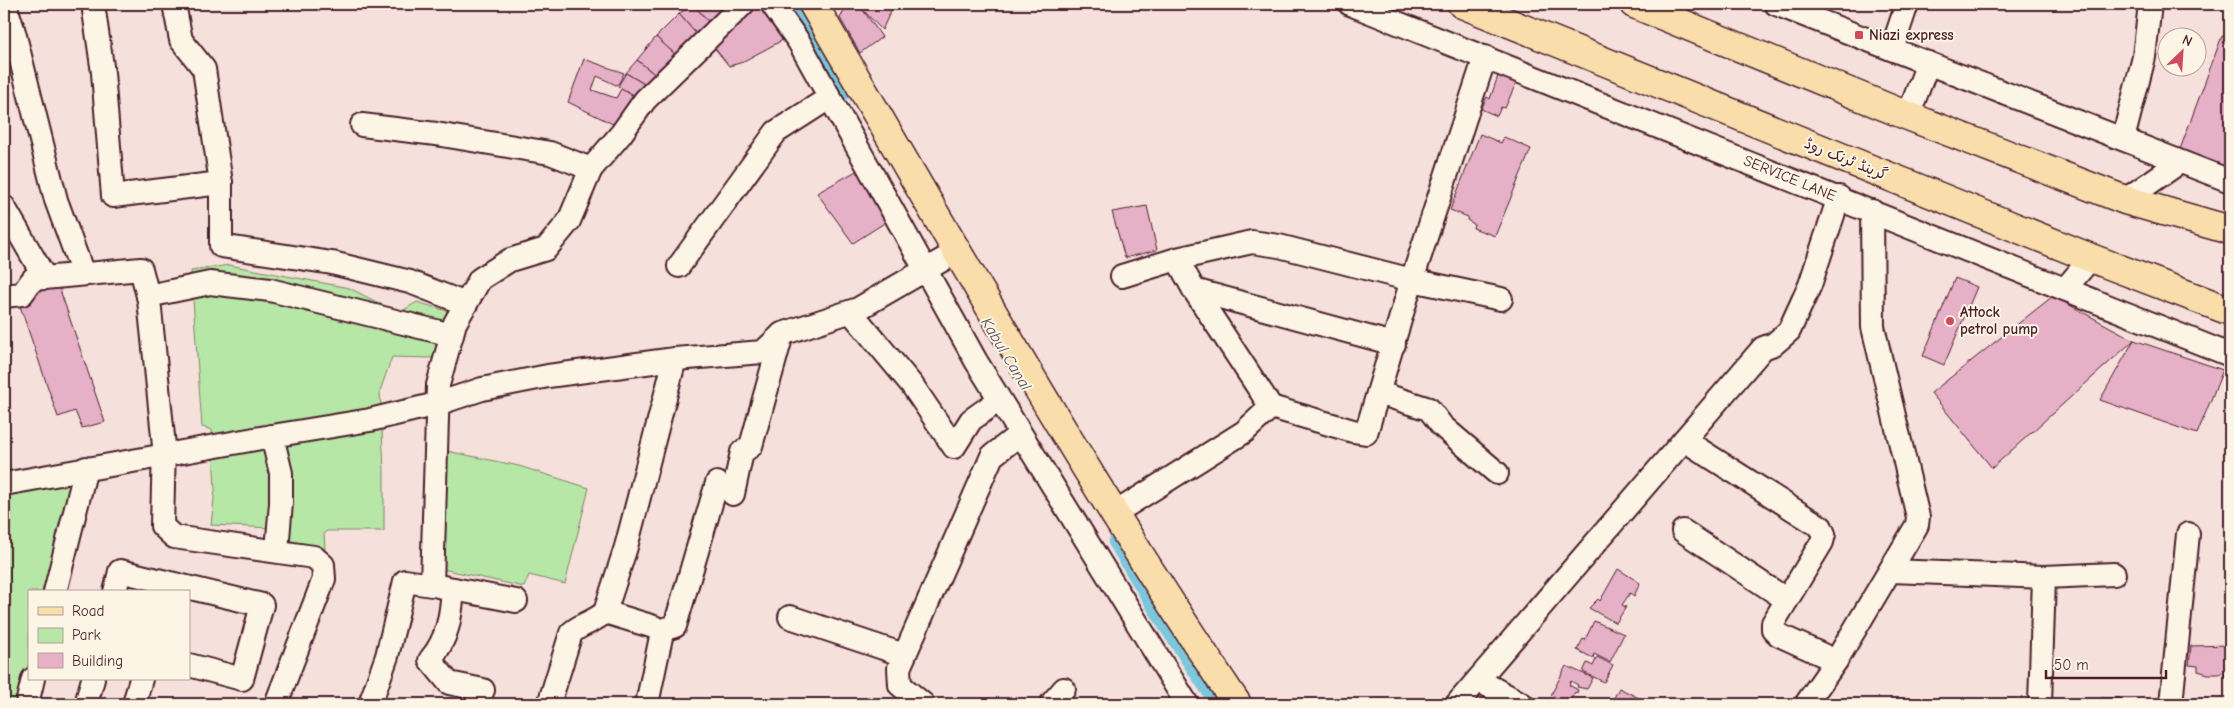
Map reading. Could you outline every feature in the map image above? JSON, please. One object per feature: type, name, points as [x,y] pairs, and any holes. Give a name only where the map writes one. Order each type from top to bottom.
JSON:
[{"type":"main road","points":[[813,4],[1018,355],[1172,608],[1237,704]]},
{"type":"main road","name":"گرینڈ ٹرنک روڈ","points":[[1462,4],[2091,258],[2230,311]]},
{"type":"main road","points":[[1652,7],[1908,116],[2125,200],[2230,230]]},
{"type":"street","points":[[5,4],[14,32],[56,200],[84,274]]},
{"type":"street","points":[[93,4],[103,73],[114,196],[221,183]]},
{"type":"street","points":[[174,4],[181,40],[204,69],[221,183],[221,246],[332,263],[410,282],[466,304]]},
{"type":"street","points":[[477,704],[483,690],[449,683],[430,660],[440,648],[451,618],[442,587],[438,385],[455,323],[480,280],[510,260],[546,249],[569,221],[591,169],[621,134],[644,100],[743,4]]},
{"type":"street","points":[[772,4],[799,42],[999,400],[1187,704]]},
{"type":"street","name":"SERVICE LANE","points":[[1350,4],[1872,210],[2230,355]]},
{"type":"street","points":[[1776,4],[2230,181]]},
{"type":"street","points":[[1892,49],[1907,4]]},
{"type":"street","points":[[2123,139],[2144,57],[2150,4]]},
{"type":"street","points":[[1177,259],[1194,290],[1270,407],[1353,431],[1366,432],[1412,280],[1485,57]]},
{"type":"street","points":[[1908,116],[1928,63]]},
{"type":"street","points":[[679,266],[776,132],[829,98]]},
{"type":"street","points":[[362,125],[436,134],[550,153],[591,169]]},
{"type":"street","points":[[2125,200],[2180,162]]},
{"type":"street","points":[[1457,704],[1763,348],[1774,344],[1789,330],[1810,285],[1838,197]]},
{"type":"street","points":[[4,207],[45,278]]},
{"type":"street","points":[[1806,704],[1836,661],[1891,571],[1917,525],[1918,518],[1873,327],[1872,210]]},
{"type":"street","points":[[1122,276],[1177,259],[1252,242],[1279,246],[1412,280],[1501,299]]},
{"type":"street","points":[[4,484],[86,468],[370,420],[438,404],[482,389],[548,376],[675,359],[763,352],[782,334],[851,312],[957,252]]},
{"type":"street","points":[[2065,289],[2091,258]]},
{"type":"street","points":[[4,296],[22,294],[33,279],[141,269],[148,296],[164,456],[162,526],[174,536],[314,557],[323,565],[324,579],[280,704]]},
{"type":"street","points":[[148,296],[210,283],[270,290],[452,335]]},
{"type":"street","points":[[1194,290],[1394,344]]},
{"type":"street","points":[[851,312],[912,385],[954,447],[971,420],[999,400]]},
{"type":"street","points":[[660,631],[675,626],[725,489],[742,452],[751,446],[782,334]]},
{"type":"street","points":[[549,704],[571,633],[579,625],[599,619],[606,612],[626,547],[675,359]]},
{"type":"street","points":[[1379,393],[1429,409],[1442,426],[1497,473]]},
{"type":"street","points":[[1115,512],[1244,432],[1270,407]]},
{"type":"street","points":[[923,704],[900,685],[899,668],[992,456],[1020,434]]},
{"type":"street","points":[[272,436],[280,473],[281,503],[277,550]]},
{"type":"street","points":[[1684,440],[1821,527],[1824,534],[1822,542],[1773,623],[1774,629],[1779,634],[1836,661]]},
{"type":"street","points":[[56,590],[86,468]]},
{"type":"street","points":[[1683,531],[1787,600]]},
{"type":"street","points":[[2171,704],[2188,534]]},
{"type":"street","points":[[115,590],[120,571],[262,605],[242,679],[190,665]]},
{"type":"street","points":[[1891,571],[2044,577],[2114,574]]},
{"type":"street","points":[[2040,704],[2044,577]]},
{"type":"street","points":[[370,704],[387,656],[405,581],[516,601]]},
{"type":"street","points":[[606,612],[654,627],[660,631],[661,637],[647,704]]},
{"type":"street","points":[[790,617],[904,656]]},
{"type":"street","points":[[27,704],[33,680]]},
{"type":"street","points":[[86,704],[93,680]]},
{"type":"street","points":[[134,704],[141,680]]},
{"type":"street","points":[[1478,680],[1522,704]]},
{"type":"green space","points":[[229,265],[349,288],[399,313],[417,302],[447,311],[433,358],[392,357],[380,391],[384,470],[384,531],[327,531],[324,533],[325,549],[283,539],[271,528],[211,525],[215,490],[212,430],[202,427],[191,271]]},
{"type":"green space","points":[[442,450],[519,466],[589,488],[565,584],[529,575],[524,587],[438,568]]},
{"type":"green space","points":[[77,476],[48,590],[28,590],[28,665],[17,704],[4,704],[4,490]]},
{"type":"building","points":[[693,4],[711,25],[699,37],[679,14]]},
{"type":"building","points":[[693,4],[731,4],[711,25]]},
{"type":"building","points":[[750,4],[769,4],[792,35],[740,63],[729,66],[709,41]]},
{"type":"building","points":[[848,4],[894,4],[882,30],[863,10],[882,37],[860,53],[840,18]]},
{"type":"building","points":[[679,14],[699,37],[678,57],[656,37]]},
{"type":"building","points":[[2222,36],[2230,38],[2230,171],[2179,152]]},
{"type":"building","points":[[656,37],[678,57],[658,77],[637,60]]},
{"type":"building","points":[[584,59],[624,73],[616,85],[597,76],[592,90],[616,98],[621,89],[638,98],[621,128],[568,102]]},
{"type":"building","points":[[637,60],[658,77],[649,87],[626,73]]},
{"type":"building","points":[[626,73],[649,87],[641,99],[618,86]]},
{"type":"building","points":[[1499,73],[1517,81],[1505,108],[1501,107],[1497,116],[1481,109],[1487,97],[1490,99]]},
{"type":"building","points":[[1480,134],[1501,143],[1504,137],[1531,149],[1495,236],[1473,228],[1474,224],[1467,220],[1468,217],[1450,210]]},
{"type":"building","points":[[867,165],[897,215],[853,243],[817,193]]},
{"type":"building","points":[[1147,206],[1157,250],[1125,258],[1112,212]]},
{"type":"building","name":"Attock petrol pump","points":[[1955,278],[1977,287],[1944,365],[1923,356]]},
{"type":"building","points":[[57,281],[105,422],[82,428],[75,411],[58,417],[19,303],[33,298],[31,288]]},
{"type":"building","points":[[2053,296],[2134,340],[1992,468],[1931,393]]},
{"type":"building","points":[[2134,340],[2223,370],[2197,434],[2100,400]]},
{"type":"building","points":[[1618,569],[1640,583],[1634,596],[1630,593],[1622,605],[1626,607],[1616,623],[1589,608],[1598,599],[1600,601]]},
{"type":"building","points":[[1594,621],[1624,634],[1610,662],[1594,654],[1593,658],[1577,650],[1583,639],[1585,640]]},
{"type":"building","points":[[2230,645],[2230,679],[2224,678],[2225,671],[2219,674],[2208,674],[2198,671],[2198,666],[2189,665],[2191,646]]},
{"type":"building","points":[[1597,657],[1613,665],[1604,682],[1583,672],[1587,663],[1593,666]]},
{"type":"building","points":[[1566,666],[1593,678],[1587,689],[1577,687],[1578,685],[1571,681],[1569,685],[1578,690],[1569,703],[1551,695]]},
{"type":"building","points":[[1619,688],[1651,704],[1611,704]]},
{"type":"building","points":[[2101,698],[2120,698],[2119,701],[2131,701],[2131,704],[2101,704]]},
{"type":"waterway","name":"Kabul Canal","points":[[794,4],[848,91]]},
{"type":"waterway","name":"Kabul Canal","points":[[1116,542],[1166,625],[1218,704]]},
{"type":"place","name":"Niazi express","points":[[1859,35]]},
{"type":"place","name":"Attock petrol pump","points":[[1950,321]]}]
